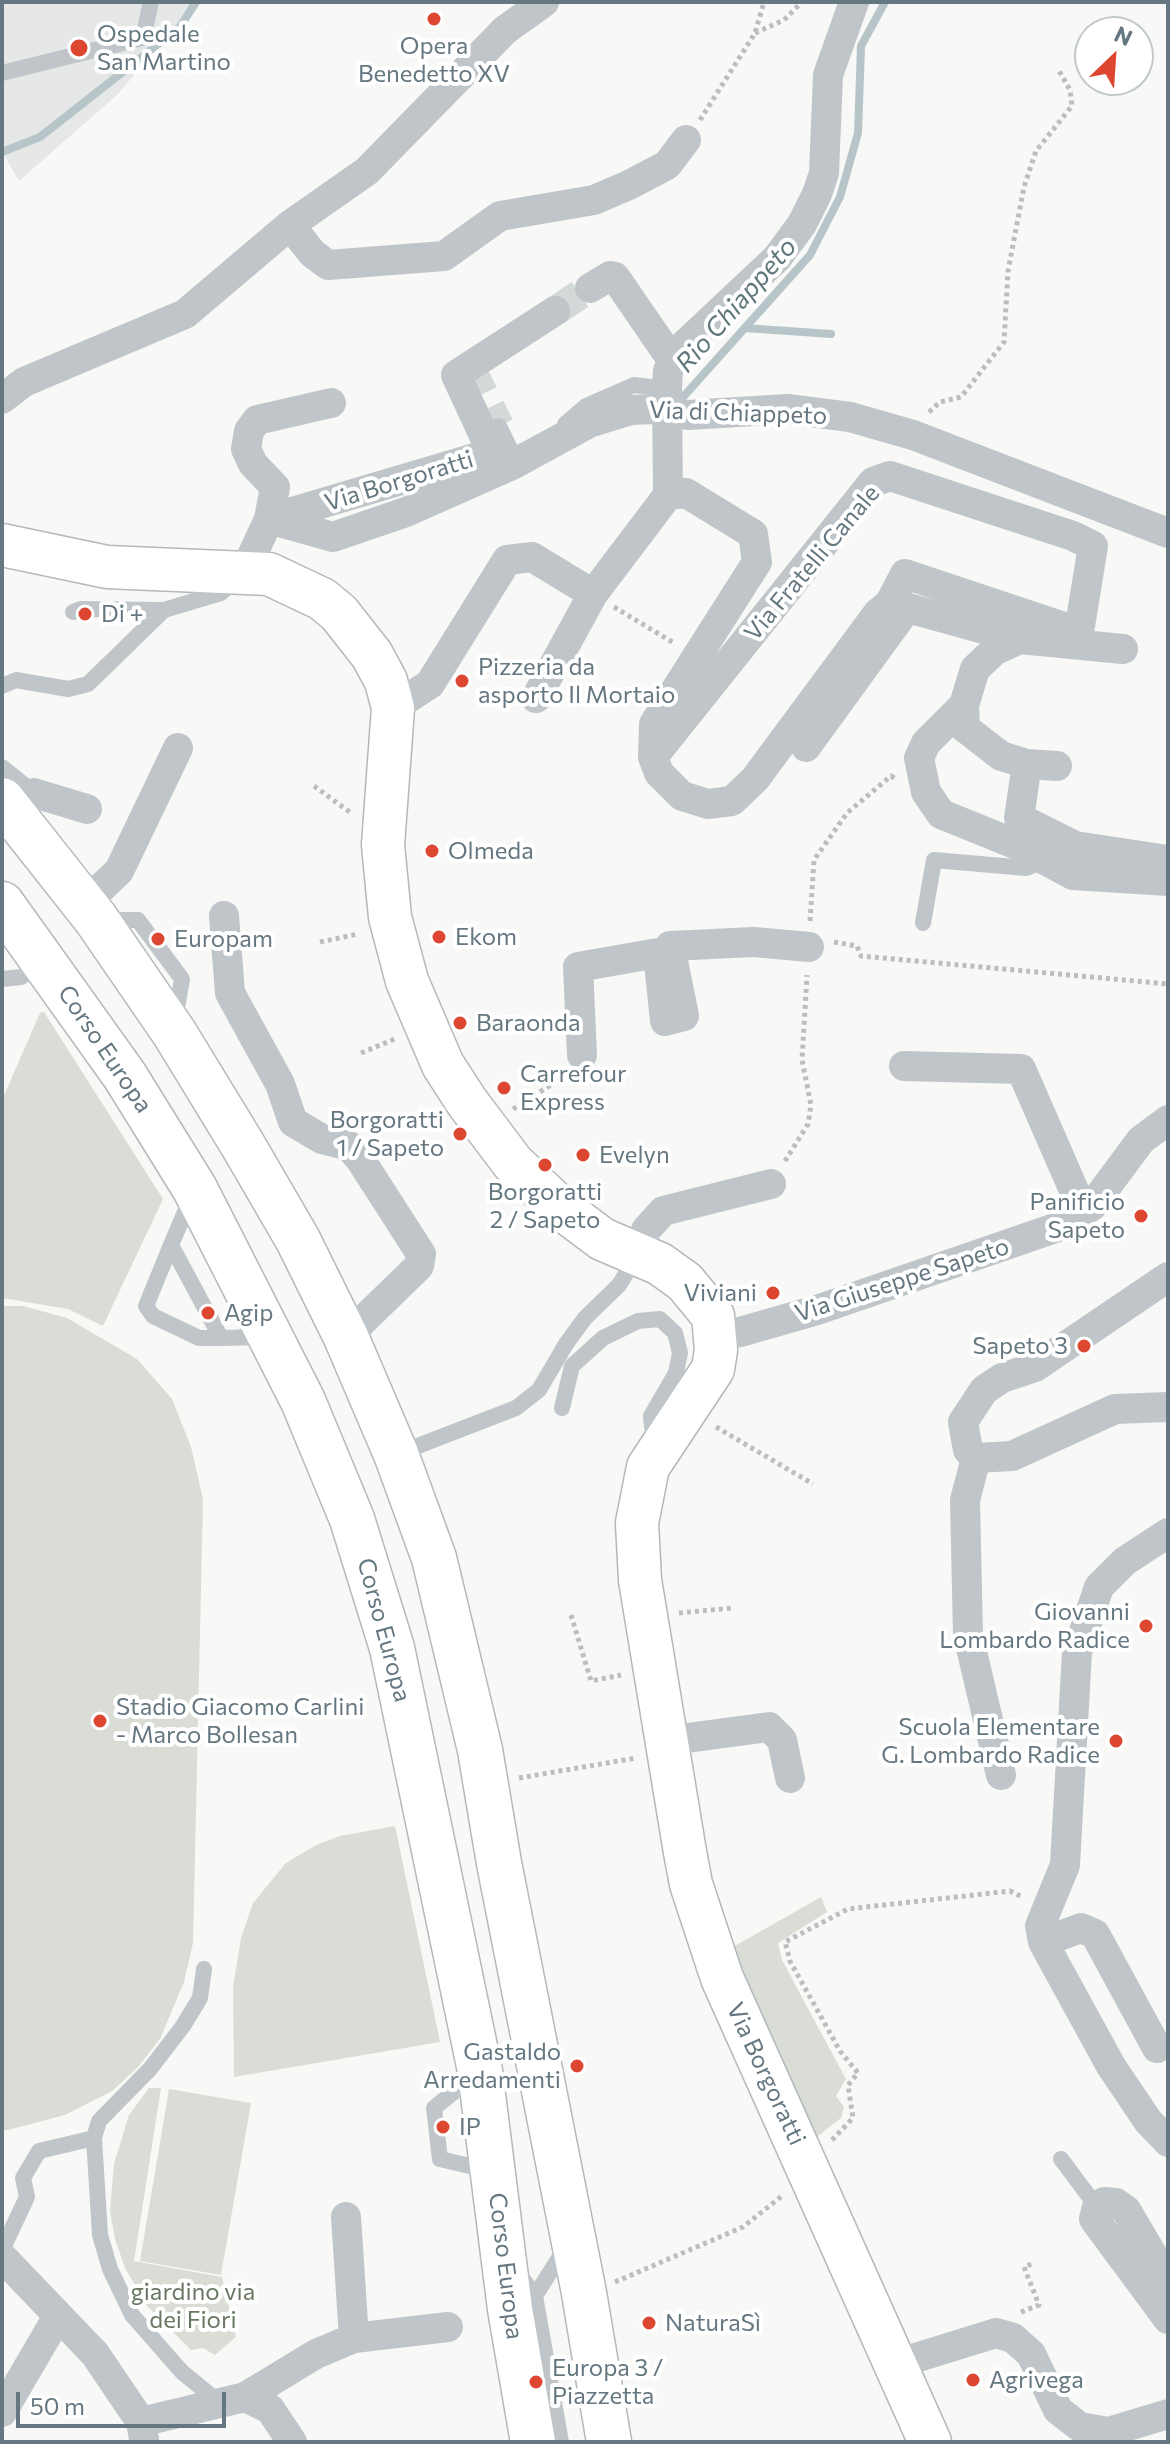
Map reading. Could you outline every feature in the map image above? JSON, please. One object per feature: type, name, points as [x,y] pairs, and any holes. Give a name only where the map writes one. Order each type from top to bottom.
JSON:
[{"type":"main road","points":[[17,802],[175,1034],[298,1240],[346,1337],[396,1454],[434,1558],[474,1722],[609,2442]]},
{"type":"main road","name":"Corso Europa","points":[[2,904],[125,1076],[195,1189],[271,1336],[352,1519],[392,1648],[480,2071],[533,2442]]},
{"type":"street","points":[[2,399],[24,382],[185,314],[290,225],[367,171],[505,30],[544,2]]},
{"type":"street","points":[[664,386],[684,344],[714,321],[777,258],[802,224],[824,173],[828,75],[854,2]]},
{"type":"street","points":[[290,225],[312,253],[328,265],[444,256],[500,216],[594,200],[629,185],[667,165],[686,140]]},
{"type":"street","points":[[536,698],[593,594],[668,495],[664,386],[615,277],[610,276],[590,288]]},
{"type":"street","name":"Via Borgoratti","points":[[269,519],[492,453],[463,371],[555,311]]},
{"type":"street","name":"Via di Chiappeto","points":[[269,519],[333,537],[406,512],[512,465],[589,423],[631,410],[664,386],[688,415],[788,409],[850,417],[913,435],[1168,533]]},
{"type":"street","points":[[245,571],[269,519],[275,487],[253,464],[246,449],[249,431],[257,420],[331,403]]},
{"type":"street","name":"Via Fratelli Canale","points":[[653,757],[873,482],[890,476],[1073,536],[1093,546],[1079,632],[905,574],[898,606],[806,747]]},
{"type":"street","name":"Via Fratelli Canale","points":[[668,495],[686,493],[753,534],[757,562],[654,724],[653,757],[659,773],[682,796],[708,804],[732,801],[755,779],[878,613],[898,606]]},
{"type":"street","points":[[2,545],[107,567],[269,574],[294,584],[339,613],[372,655],[386,681],[393,708],[383,826],[384,865],[390,917],[407,981],[424,1022],[467,1102],[513,1163],[592,1232],[641,1243],[660,1264],[685,1282],[713,1316],[716,1334]]},
{"type":"street","points":[[393,708],[430,684],[507,560],[532,557],[593,594]]},
{"type":"street","points":[[898,606],[1020,639],[1123,649]]},
{"type":"street","points":[[1020,639],[994,651],[975,669],[964,705],[965,728],[1001,756],[1042,765],[1019,818],[1075,846],[1168,860]]},
{"type":"street","points":[[964,705],[926,743],[919,758],[926,792],[941,814],[1015,844],[1073,875],[1168,881]]},
{"type":"street","points":[[90,911],[119,871],[143,822],[184,754]]},
{"type":"street","points":[[17,802],[87,809]]},
{"type":"street","points":[[224,916],[230,993],[280,1084],[293,1122],[322,1139],[349,1146],[421,1254],[419,1266],[346,1337]]},
{"type":"street","points":[[582,1055],[578,967],[658,953],[665,1021],[684,1016],[670,946],[815,943]]},
{"type":"street","points":[[904,1066],[1021,1069],[1083,1211]]},
{"type":"street","name":"Via Giuseppe Sapeto","points":[[716,1334],[740,1332],[817,1310],[1058,1227],[1092,1206],[1141,1140],[1168,1120]]},
{"type":"street","points":[[641,1243],[663,1211],[771,1184]]},
{"type":"street","points":[[1163,1286],[1035,1367],[1002,1378],[984,1390],[963,1422],[968,1450],[976,1458],[1012,1456],[1115,1409],[1168,1407]]},
{"type":"street","name":"Via Borgoratti","points":[[716,1334],[713,1369],[675,1426],[643,1485],[637,1549],[658,1748],[691,1884],[722,1978],[910,2381],[930,2442]]},
{"type":"street","points":[[976,1458],[965,1500],[968,1635],[1001,1775]]},
{"type":"street","points":[[1168,1533],[1125,1561],[1099,1587],[1077,1652],[1065,1865],[1042,1934],[1111,2066],[1148,2121],[1168,2142]]},
{"type":"street","points":[[658,1748],[769,1727],[782,1740],[790,1778]]},
{"type":"street","points":[[1042,1934],[1081,1928],[1095,1934],[1157,2048]]},
{"type":"street","points":[[1168,2281],[1126,2210],[1116,2203],[1104,2202],[1097,2207],[1094,2219],[1168,2319]]},
{"type":"street","points":[[346,2217],[354,2338]]},
{"type":"street","points":[[2,2257],[51,2328],[95,2354],[142,2432],[232,2400],[316,2354],[354,2338],[448,2327]]},
{"type":"street","points":[[2,2412],[51,2328]]},
{"type":"street","points":[[910,2381],[996,2333],[1013,2338],[1031,2354],[1058,2410],[1080,2427],[1108,2432],[1168,2414]]},
{"type":"street","points":[[232,2400],[270,2409],[292,2442]]},
{"type":"lane","points":[[2,73],[143,38],[151,2]]},
{"type":"lane","points":[[499,426],[513,455],[541,444],[586,406],[607,396],[634,385],[664,386]]},
{"type":"lane","points":[[73,612],[81,609],[164,610],[221,593],[245,571]]},
{"type":"lane","points":[[2,686],[16,680],[68,689],[88,684],[164,610]]},
{"type":"lane","points":[[2,767],[17,802]]},
{"type":"lane","points":[[923,923],[934,860],[1026,868],[1045,861]]},
{"type":"lane","points":[[2,979],[21,977],[47,963]]},
{"type":"lane","points":[[195,1189],[146,1306],[153,1316],[199,1338],[271,1336]]},
{"type":"lane","points":[[396,1454],[516,1408],[539,1390],[585,1318],[619,1285],[641,1243]]},
{"type":"lane","points":[[171,1245],[221,1338]]},
{"type":"lane","points":[[562,1408],[572,1366],[603,1338],[638,1321],[660,1319],[675,1333],[680,1353],[676,1373],[651,1416],[652,1427],[675,1426]]},
{"type":"lane","points":[[204,1969],[200,1998],[183,2026],[150,2069],[99,2121],[94,2138],[100,2235],[110,2269],[132,2315],[182,2372],[232,2400]]},
{"type":"lane","points":[[2,2250],[27,2197],[23,2178],[39,2151],[94,2138]]},
{"type":"lane","points":[[1061,2159],[1097,2207]]},
{"type":"lane","points":[[535,2296],[572,2237]]},
{"type":"lane","points":[[505,2254],[535,2296],[561,2442]]},
{"type":"path","points":[[686,140],[718,96],[755,33],[764,2]]},
{"type":"path","points":[[755,33],[784,20],[802,2]]},
{"type":"path","points":[[913,435],[924,415],[940,402],[961,397],[1004,342],[1008,271],[1024,187],[1036,151],[1072,106],[1070,90],[1058,69]]},
{"type":"path","points":[[593,594],[696,656]]},
{"type":"path","points":[[314,786],[355,816]]},
{"type":"path","points":[[320,942],[366,932]]},
{"type":"path","points":[[815,943],[857,946],[861,956],[1168,984]]},
{"type":"path","points":[[361,1053],[402,1036]]},
{"type":"path","points":[[502,1116],[581,1066],[582,1055]]},
{"type":"path","points":[[675,1426],[813,1484]]},
{"type":"path","points":[[673,1613],[732,1608]]},
{"type":"path","points":[[571,1615],[591,1681],[622,1675]]},
{"type":"path","points":[[529,1776],[658,1748]]},
{"type":"path","points":[[830,2143],[853,2118],[848,2085],[858,2073],[825,2025],[790,1961],[785,1942],[848,1909],[1010,1891],[1021,1896],[1042,1934]]},
{"type":"path","points":[[610,2284],[743,2227],[786,2193]]},
{"type":"path","points":[[996,2333],[1011,2316],[1039,2305],[1024,2267],[1034,2263]]},
{"type":"shaded area","name":"Ospedale San Martino","points":[[2,2],[196,2],[118,94],[19,181],[2,152]]},
{"type":"green space","points":[[44,1012],[163,1199],[103,1326],[68,1309],[2,1298],[2,1100],[40,1013]]},
{"type":"green space","name":"Stadio Giacomo Carlini - Marco Bollesan","points":[[2,1306],[23,1306],[67,1318],[137,1359],[172,1399],[191,1447],[203,1499],[193,1943],[184,1982],[160,2039],[138,2067],[112,2091],[65,2115],[8,2130],[2,2130]]},
{"type":"green space","points":[[395,1826],[440,2042],[234,2077],[233,1987],[241,1938],[253,1903],[286,1863],[316,1845],[340,1836]]},
{"type":"green space","points":[[821,1897],[827,1912],[778,1943],[782,1960],[846,2079],[836,2096],[844,2107],[841,2118],[814,2139],[748,1992],[733,1947]]},
{"type":"green space","name":"giardino via dei Fiori","points":[[149,2088],[161,2088],[134,2261],[222,2277],[236,2337],[215,2355],[203,2348],[191,2350],[147,2306],[125,2268],[115,2239],[110,2211],[114,2164],[129,2115]]},
{"type":"green space","points":[[169,2089],[251,2103],[221,2275],[140,2261]]},
{"type":"waterway","points":[[2,152],[40,137],[180,27],[196,2]]},
{"type":"waterway","name":"Rio Chiappeto","points":[[676,405],[810,255],[840,197],[858,133],[861,46],[885,2]]},
{"type":"waterway","points":[[745,328],[831,334]]},
{"type":"tunnel","points":[[555,311],[590,288]]},
{"type":"tunnel","points":[[470,367],[499,426]]},
{"type":"place","name":"Opera Benedetto XV","points":[[434,19]]},
{"type":"place","name":"Ospedale San Martino","points":[[79,48]]},
{"type":"place","name":"Di +","points":[[85,614]]},
{"type":"place","name":"Pizzeria da asporto Il Mortaio","points":[[462,681]]},
{"type":"place","name":"Olmeda","points":[[432,851]]},
{"type":"place","name":"Ekom","points":[[439,937]]},
{"type":"place","name":"Europam","points":[[158,939]]},
{"type":"place","name":"Baraonda","points":[[460,1023]]},
{"type":"place","name":"Carrefour Express","points":[[504,1088]]},
{"type":"place","name":"Borgoratti 1 / Sapeto","points":[[460,1134]]},
{"type":"place","name":"Evelyn","points":[[583,1155]]},
{"type":"place","name":"Borgoratti 2 / Sapeto","points":[[545,1165]]},
{"type":"place","name":"Panificio Sapeto","points":[[1141,1216]]},
{"type":"place","name":"Viviani","points":[[773,1293]]},
{"type":"place","name":"Agip","points":[[208,1313]]},
{"type":"place","name":"Sapeto 3","points":[[1084,1346]]},
{"type":"place","name":"Giovanni Lombardo Radice","points":[[1146,1626]]},
{"type":"place","name":"Stadio Giacomo Carlini - Marco Bollesan","points":[[100,1721]]},
{"type":"place","name":"Scuola Elementare G. Lombardo Radice","points":[[1116,1741]]},
{"type":"place","name":"Gastaldo Arredamenti","points":[[577,2066]]},
{"type":"place","name":"IP","points":[[443,2127]]},
{"type":"place","name":"NaturaSì","points":[[649,2323]]},
{"type":"place","name":"Agrivega","points":[[973,2380]]},
{"type":"place","name":"Europa 3 / Piazzetta","points":[[536,2382]]}]
